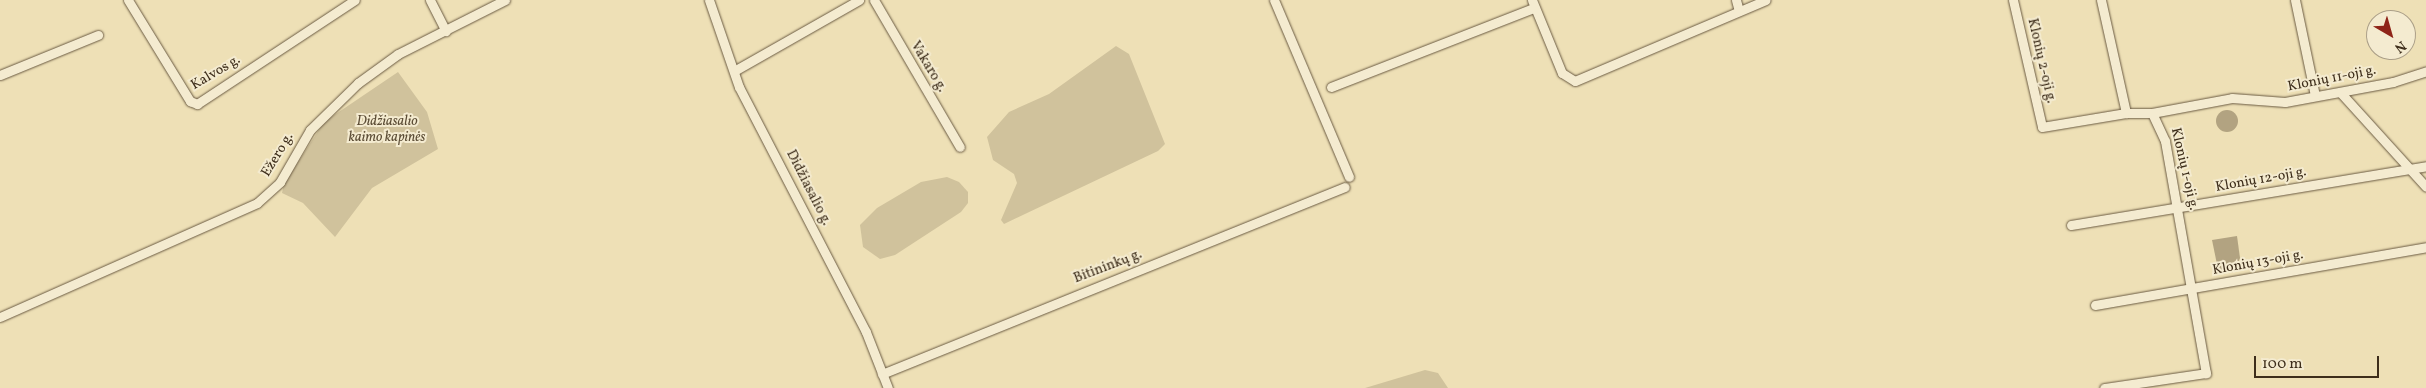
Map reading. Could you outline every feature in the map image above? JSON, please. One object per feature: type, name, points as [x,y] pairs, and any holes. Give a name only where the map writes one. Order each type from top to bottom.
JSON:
[{"type":"street","name":"Kalvos g.","points":[[128,0],[190,101],[197,104],[355,0]]},
{"type":"street","points":[[430,0],[446,31]]},
{"type":"street","name":"Ežero g.","points":[[0,317],[257,203],[280,182],[310,130],[358,83],[398,54],[505,0]]},
{"type":"street","name":"Didžiasalio g.","points":[[709,0],[734,71],[866,332],[888,388]]},
{"type":"street","points":[[734,71],[859,0]]},
{"type":"street","name":"Vakaro g.","points":[[874,0],[960,147]]},
{"type":"street","points":[[1274,0],[1349,177]]},
{"type":"street","points":[[1736,0],[1740,11]]},
{"type":"street","points":[[1331,87],[1533,4],[1562,73],[1574,81],[1766,0]]},
{"type":"street","name":"Klonių 2-oji g.","points":[[2013,0],[2042,127],[2126,113]]},
{"type":"street","points":[[2101,0],[2126,113],[2152,113]]},
{"type":"street","points":[[2295,0],[2316,96]]},
{"type":"street","points":[[0,75],[98,35]]},
{"type":"street","name":"Klonių 11-oji g.","points":[[2152,113],[2217,100],[2285,102],[2340,92],[2426,71]]},
{"type":"street","points":[[2340,92],[2413,169],[2426,187]]},
{"type":"street","name":"Klonių 1-oji g.","points":[[2104,388],[2206,373],[2179,208],[2165,141],[2152,113]]},
{"type":"street","name":"Klonių 12-oji g.","points":[[2071,225],[2426,166]]},
{"type":"street","name":"Bitininkų g.","points":[[882,374],[1345,187]]},
{"type":"street","name":"Klonių 13-oji g.","points":[[2095,305],[2426,247]]},
{"type":"green space","points":[[1116,46],[1129,54],[1165,144],[1158,151],[1004,224],[1001,220],[1017,183],[1014,174],[993,160],[987,137],[1009,112],[1049,94]]},
{"type":"green space","name":"Didžiasalio kaimo kapinės","points":[[398,72],[427,112],[438,149],[372,188],[335,237],[303,203],[282,193],[284,184],[324,122]]},
{"type":"green space","points":[[947,177],[959,182],[968,192],[968,203],[961,212],[895,255],[880,259],[863,247],[860,225],[877,208],[921,182]]},
{"type":"green space","points":[[1425,370],[1438,373],[1448,388],[1365,388]]},
{"type":"shaded area","points":[[2227,110],[2237,117],[2238,121],[2231,131],[2227,132],[2217,125],[2216,121],[2223,111]]},
{"type":"shaded area","points":[[2237,236],[2240,258],[2235,271],[2219,274],[2212,240]]}]
